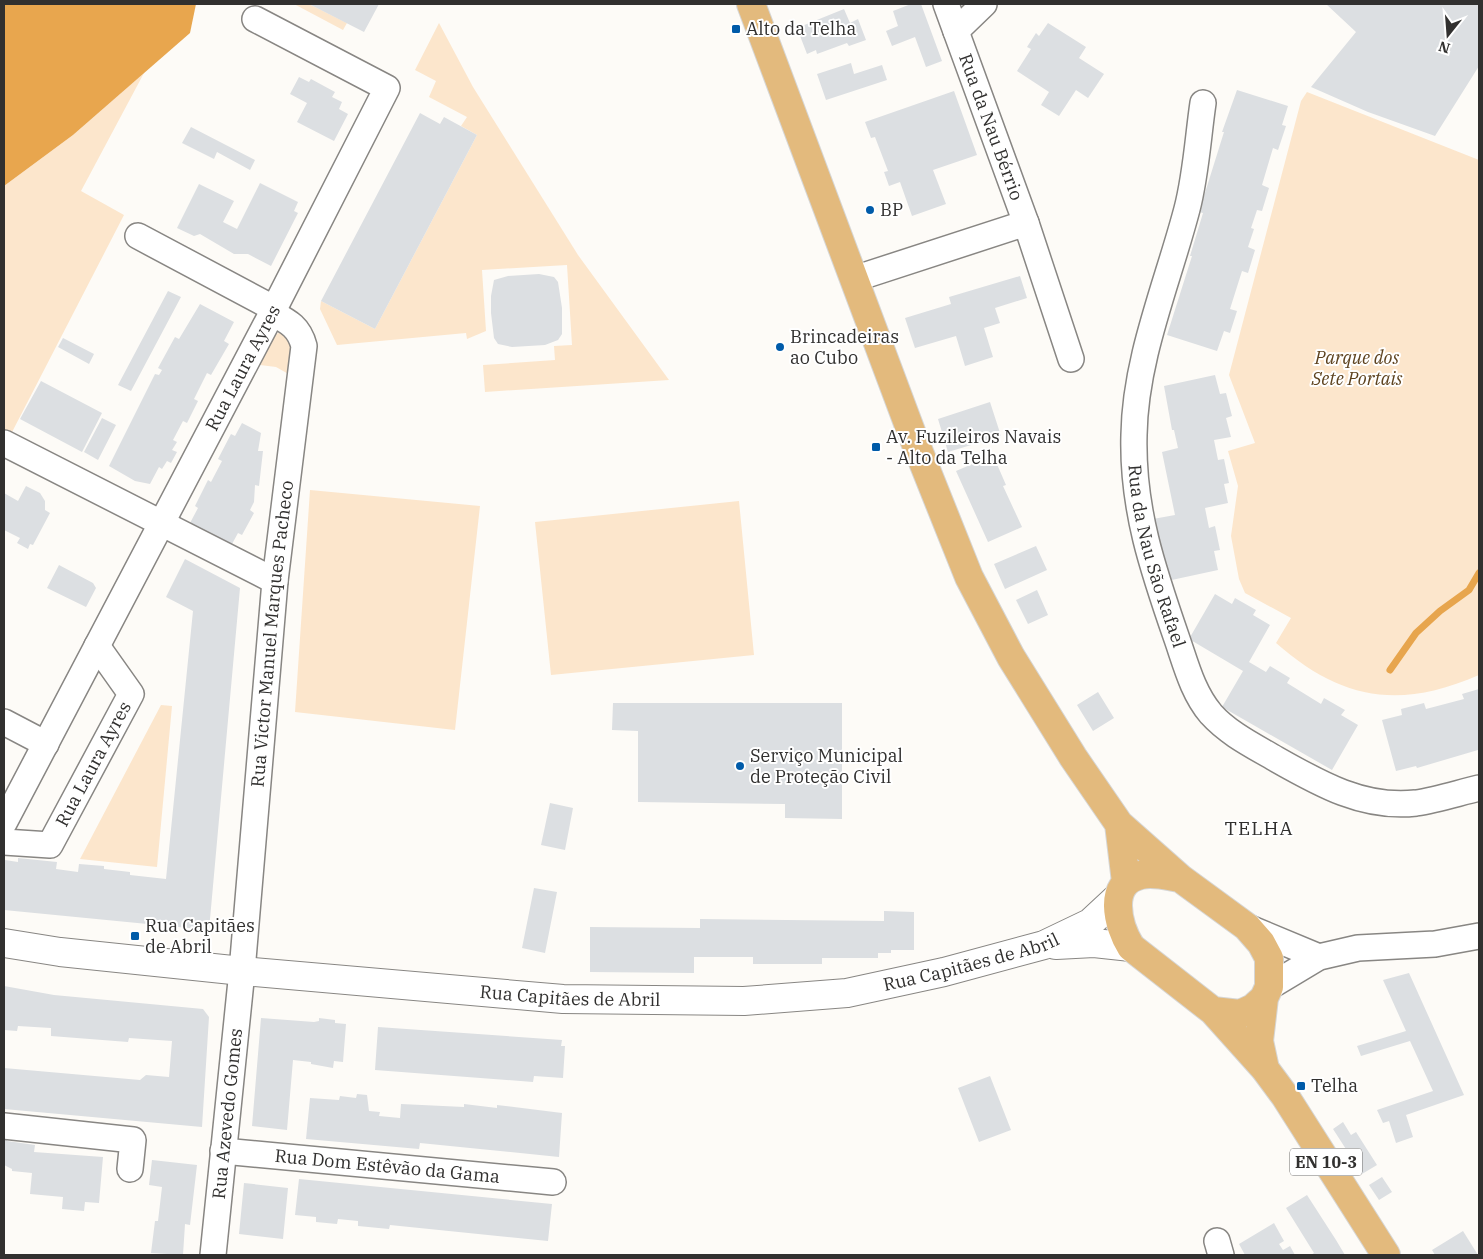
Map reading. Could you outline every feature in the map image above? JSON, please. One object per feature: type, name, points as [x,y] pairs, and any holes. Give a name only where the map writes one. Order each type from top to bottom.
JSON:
[{"type":"main road","name":"EN 10-3","points":[[751,4],[915,442],[969,577],[1011,657],[1072,757],[1119,824],[1180,878],[1247,927],[1261,943],[1269,958],[1267,992],[1259,1041],[1265,1069]]},
{"type":"main road","name":"EN 10-3","points":[[1119,824],[1122,890],[1117,915],[1122,933],[1131,947],[1213,1011],[1265,1069],[1296,1112],[1386,1255]]},
{"type":"main road","name":"EN 10-3","points":[[1122,890],[1140,875],[1157,874],[1180,878]]},
{"type":"main road","name":"Rua Capitães de Abril","points":[[4,942],[60,952],[242,971],[563,999],[744,1002],[847,993],[944,972],[1044,945],[1090,923],[1122,890]]},
{"type":"main road","points":[[1044,945],[1094,943],[1131,947]]},
{"type":"main road","points":[[1213,1011],[1240,1014],[1253,1008],[1267,992]]},
{"type":"street","name":"Rua da Nau Bérrio","points":[[946,4],[1026,223],[1071,359]]},
{"type":"street","points":[[956,31],[984,4]]},
{"type":"street","name":"Rua Laura Ayres","points":[[4,824],[273,311],[387,88],[255,19]]},
{"type":"street","name":"Rua da Nau São Rafael","points":[[1203,103],[1188,205],[1142,368],[1134,434],[1135,492],[1142,524],[1155,577],[1195,689],[1212,716],[1237,736],[1320,784],[1342,794],[1378,802],[1416,803],[1479,788]]},
{"type":"street","name":"Rua da Nau Bérrio","points":[[854,279],[1026,223]]},
{"type":"street","name":"Rua Victor Manuel Marques Pacheco","points":[[138,236],[293,324],[300,334],[304,346],[276,581],[242,971]]},
{"type":"street","points":[[4,443],[161,525],[276,581]]},
{"type":"street","name":"Rua Laura Ayres","points":[[4,842],[50,845],[131,694],[97,646]]},
{"type":"street","points":[[4,722],[46,744]]},
{"type":"street","points":[[1247,927],[1319,957]]},
{"type":"street","points":[[1267,992],[1319,957],[1358,948],[1435,944],[1479,936]]},
{"type":"street","name":"Rua Azevedo Gomes","points":[[212,1255],[242,971]]},
{"type":"street","points":[[4,1126],[133,1140],[130,1169]]},
{"type":"street","name":"Rua Dom Estêvão da Gama","points":[[223,1151],[552,1182]]},
{"type":"green space","points":[[294,4],[309,4],[347,23],[343,30]]},
{"type":"green space","points":[[439,23],[473,87],[578,255],[669,380],[485,392],[483,365],[555,360],[554,346],[572,345],[567,265],[482,270],[486,331],[467,339],[466,333],[337,345],[320,309],[321,301],[375,329],[477,135],[461,126],[467,117],[429,97],[436,81],[415,70]]},
{"type":"green space","points":[[144,73],[81,191],[124,215],[10,436],[4,432],[4,186],[73,135]]},
{"type":"green space","name":"Parque dos Sete Portais","points":[[1307,92],[1479,160],[1479,675],[1450,686],[1423,693],[1372,694],[1324,677],[1300,662],[1276,643],[1291,618],[1245,593],[1239,579],[1231,536],[1238,486],[1228,451],[1255,443],[1229,375],[1301,101]]},
{"type":"green space","points":[[282,331],[294,341],[292,376],[276,367],[260,365],[275,335]]},
{"type":"green space","points":[[310,490],[480,506],[455,730],[295,712]]},
{"type":"green space","points":[[739,501],[754,655],[551,675],[535,522]]},
{"type":"green space","points":[[161,705],[172,706],[157,867],[80,859]]},
{"type":"shaded area","points":[[4,4],[196,4],[190,33],[73,135],[4,186]]},
{"type":"building","points":[[309,4],[379,4],[364,32]]},
{"type":"building","points":[[911,4],[921,4],[942,61],[926,67],[915,37],[892,46],[886,31],[898,26],[893,11]]},
{"type":"building","points":[[1326,4],[1479,4],[1479,66],[1435,136],[1368,112],[1311,87],[1356,32]]},
{"type":"building","points":[[844,9],[850,23],[858,19],[866,40],[849,46],[847,43],[817,54],[816,50],[807,54],[797,28]]},
{"type":"building","points":[[1048,23],[1086,47],[1079,58],[1104,74],[1088,98],[1076,90],[1059,116],[1041,105],[1049,92],[1017,71],[1031,49],[1027,47],[1036,33],[1039,36]]},
{"type":"building","points":[[851,63],[854,74],[882,65],[887,80],[826,100],[817,74]]},
{"type":"building","points":[[299,77],[309,82],[311,79],[335,92],[332,97],[342,102],[339,109],[348,114],[334,141],[297,122],[307,103],[290,94]]},
{"type":"building","points":[[1237,90],[1288,106],[1282,125],[1286,126],[1278,150],[1273,148],[1262,185],[1269,188],[1262,211],[1257,210],[1251,228],[1254,229],[1248,247],[1255,250],[1248,273],[1242,271],[1230,309],[1237,311],[1230,333],[1224,331],[1217,351],[1167,335],[1192,256],[1190,256],[1203,213],[1199,212],[1224,132],[1222,132]]},
{"type":"building","points":[[954,91],[977,155],[933,170],[946,204],[912,216],[900,182],[889,186],[884,172],[888,171],[875,137],[871,138],[865,122]]},
{"type":"building","points":[[420,113],[440,124],[444,117],[477,135],[375,329],[321,301]]},
{"type":"building","points":[[191,127],[255,160],[250,170],[217,152],[214,159],[182,143]]},
{"type":"building","points":[[260,183],[298,202],[294,211],[298,213],[271,266],[248,254],[234,254],[200,234],[194,236],[177,228],[199,184],[234,201],[223,222],[237,229]]},
{"type":"building","points":[[539,274],[554,277],[558,282],[562,308],[562,334],[558,340],[545,345],[512,347],[498,344],[494,338],[491,313],[491,296],[494,280],[508,276]]},
{"type":"building","points":[[1020,276],[1027,298],[995,308],[1000,323],[984,328],[993,357],[965,366],[956,336],[915,348],[905,318],[951,304],[949,297]]},
{"type":"building","points":[[168,291],[181,297],[131,391],[118,385]]},
{"type":"building","points":[[200,304],[234,322],[224,341],[229,344],[211,375],[207,373],[194,399],[198,401],[187,423],[183,421],[173,440],[177,442],[172,450],[177,452],[171,463],[167,461],[162,469],[159,467],[150,484],[135,481],[109,466],[155,374],[159,375],[162,370],[158,368],[175,337],[179,339]]},
{"type":"building","points":[[63,338],[94,354],[89,364],[58,347]]},
{"type":"building","points":[[1215,375],[1220,394],[1226,393],[1232,416],[1226,418],[1231,437],[1214,440],[1218,460],[1224,459],[1229,483],[1224,484],[1228,503],[1205,508],[1209,528],[1215,526],[1220,550],[1214,551],[1218,570],[1167,581],[1153,519],[1175,515],[1162,452],[1178,448],[1174,430],[1172,430],[1164,386]]},
{"type":"building","points":[[41,381],[102,413],[82,452],[20,419]]},
{"type":"building","points":[[990,402],[1001,436],[948,452],[938,419]]},
{"type":"building","points":[[102,418],[116,425],[98,460],[84,452]]},
{"type":"building","points":[[242,423],[261,433],[258,451],[263,451],[259,486],[255,485],[254,502],[250,510],[254,513],[242,535],[238,533],[232,544],[226,541],[224,546],[192,530],[195,525],[190,523],[198,508],[195,506],[208,480],[211,482],[222,461],[218,459],[231,434],[235,436]]},
{"type":"building","points":[[993,455],[1006,485],[1003,486],[1022,527],[988,542],[956,471]]},
{"type":"building","points":[[26,486],[40,493],[45,501],[45,510],[50,513],[33,545],[30,544],[28,549],[17,543],[20,538],[4,530],[4,493],[18,501]]},
{"type":"building","points":[[1036,546],[1047,570],[1005,589],[994,564]]},
{"type":"building","points":[[185,559],[240,588],[209,930],[4,910],[5,860],[18,862],[18,858],[57,862],[56,869],[78,872],[79,864],[104,866],[104,869],[130,872],[130,875],[166,879],[193,611],[166,597]]},
{"type":"building","points":[[59,565],[93,583],[96,588],[86,607],[47,588]]},
{"type":"building","points":[[1037,590],[1048,615],[1028,624],[1016,600]]},
{"type":"building","points":[[1215,594],[1232,604],[1235,598],[1256,610],[1253,615],[1270,625],[1249,662],[1266,672],[1270,666],[1290,678],[1287,683],[1321,704],[1324,698],[1345,710],[1341,715],[1358,725],[1332,770],[1222,707],[1243,671],[1189,639]]},
{"type":"building","points":[[1479,689],[1479,754],[1478,750],[1417,768],[1416,766],[1396,771],[1382,720],[1402,715],[1401,709],[1424,703],[1426,709],[1464,699],[1462,694]]},
{"type":"building","points":[[1098,692],[1114,718],[1093,731],[1077,705]]},
{"type":"building","name":"Serviço Municipal de Proteção Civil","points":[[613,703],[842,703],[842,819],[785,818],[785,804],[638,802],[638,731],[612,730]]},
{"type":"building","points":[[550,803],[573,808],[565,850],[541,845]]},
{"type":"building","points":[[534,888],[557,892],[545,953],[522,948]]},
{"type":"building","points":[[884,911],[914,912],[914,950],[891,950],[891,953],[878,953],[878,958],[822,958],[822,964],[753,964],[753,957],[694,957],[694,973],[590,972],[590,927],[700,928],[700,919],[884,921]]},
{"type":"building","points":[[1409,973],[1464,1095],[1406,1115],[1413,1137],[1396,1143],[1389,1121],[1383,1123],[1377,1110],[1433,1091],[1410,1041],[1361,1056],[1357,1046],[1406,1031],[1383,980]]},
{"type":"building","points":[[4,986],[54,995],[203,1009],[209,1017],[202,1127],[4,1109],[4,1068],[140,1080],[146,1075],[169,1077],[172,1041],[129,1038],[128,1042],[51,1036],[51,1028],[18,1026],[17,1031],[4,1030]]},
{"type":"building","points":[[261,1018],[314,1022],[319,1021],[319,1018],[335,1020],[335,1023],[346,1024],[343,1062],[334,1061],[333,1068],[311,1064],[311,1062],[293,1060],[287,1130],[252,1126]]},
{"type":"building","points":[[378,1027],[562,1040],[561,1046],[565,1046],[563,1078],[534,1076],[533,1082],[375,1070]]},
{"type":"building","points":[[990,1076],[1011,1130],[979,1142],[958,1088]]},
{"type":"building","points":[[357,1094],[367,1095],[369,1111],[380,1112],[379,1116],[400,1118],[401,1104],[464,1107],[464,1104],[497,1108],[497,1105],[562,1113],[559,1157],[420,1143],[419,1149],[306,1139],[310,1098],[339,1100],[340,1096],[356,1098]]},
{"type":"building","points":[[1343,1122],[1351,1135],[1356,1132],[1377,1165],[1362,1174],[1333,1129]]},
{"type":"building","points":[[4,1137],[8,1137],[7,1141],[35,1145],[34,1152],[103,1157],[99,1203],[85,1202],[84,1211],[62,1209],[63,1197],[30,1194],[32,1173],[12,1171],[12,1169],[4,1165]]},
{"type":"building","points":[[152,1160],[197,1165],[190,1225],[185,1224],[183,1255],[151,1253],[155,1221],[158,1221],[162,1187],[149,1185]]},
{"type":"building","points":[[1382,1177],[1392,1192],[1379,1200],[1369,1185]]},
{"type":"building","points":[[299,1179],[552,1204],[548,1241],[390,1225],[389,1229],[358,1226],[358,1221],[338,1219],[337,1224],[316,1222],[316,1217],[295,1215]]},
{"type":"building","points":[[244,1183],[288,1188],[283,1239],[239,1234]]},
{"type":"building","points":[[1307,1195],[1345,1255],[1311,1255],[1314,1253],[1286,1208]]},
{"type":"building","points":[[1274,1223],[1284,1241],[1279,1244],[1283,1250],[1290,1246],[1295,1255],[1245,1255],[1239,1244]]},
{"type":"building","points":[[1463,1231],[1478,1255],[1435,1255],[1432,1250]]},
{"type":"waterway","points":[[1390,670],[1416,633],[1440,611],[1469,590],[1479,573]]},
{"type":"place","name":"Alto da Telha","points":[[736,29]]},
{"type":"place","name":"BP","points":[[870,210]]},
{"type":"place","name":"Brincadeiras ao Cubo","points":[[780,347]]},
{"type":"place","name":"Av. Fuzileiros Navais - Alto da Telha","points":[[876,447]]},
{"type":"place","name":"Serviço Municipal de Proteção Civil","points":[[740,766]]},
{"type":"place","name":"Rua Capitães de Abril","points":[[135,936]]},
{"type":"place","name":"Telha","points":[[1301,1086]]},
{"type":"district","name":"TELHA","points":[[1259,828]]}]
